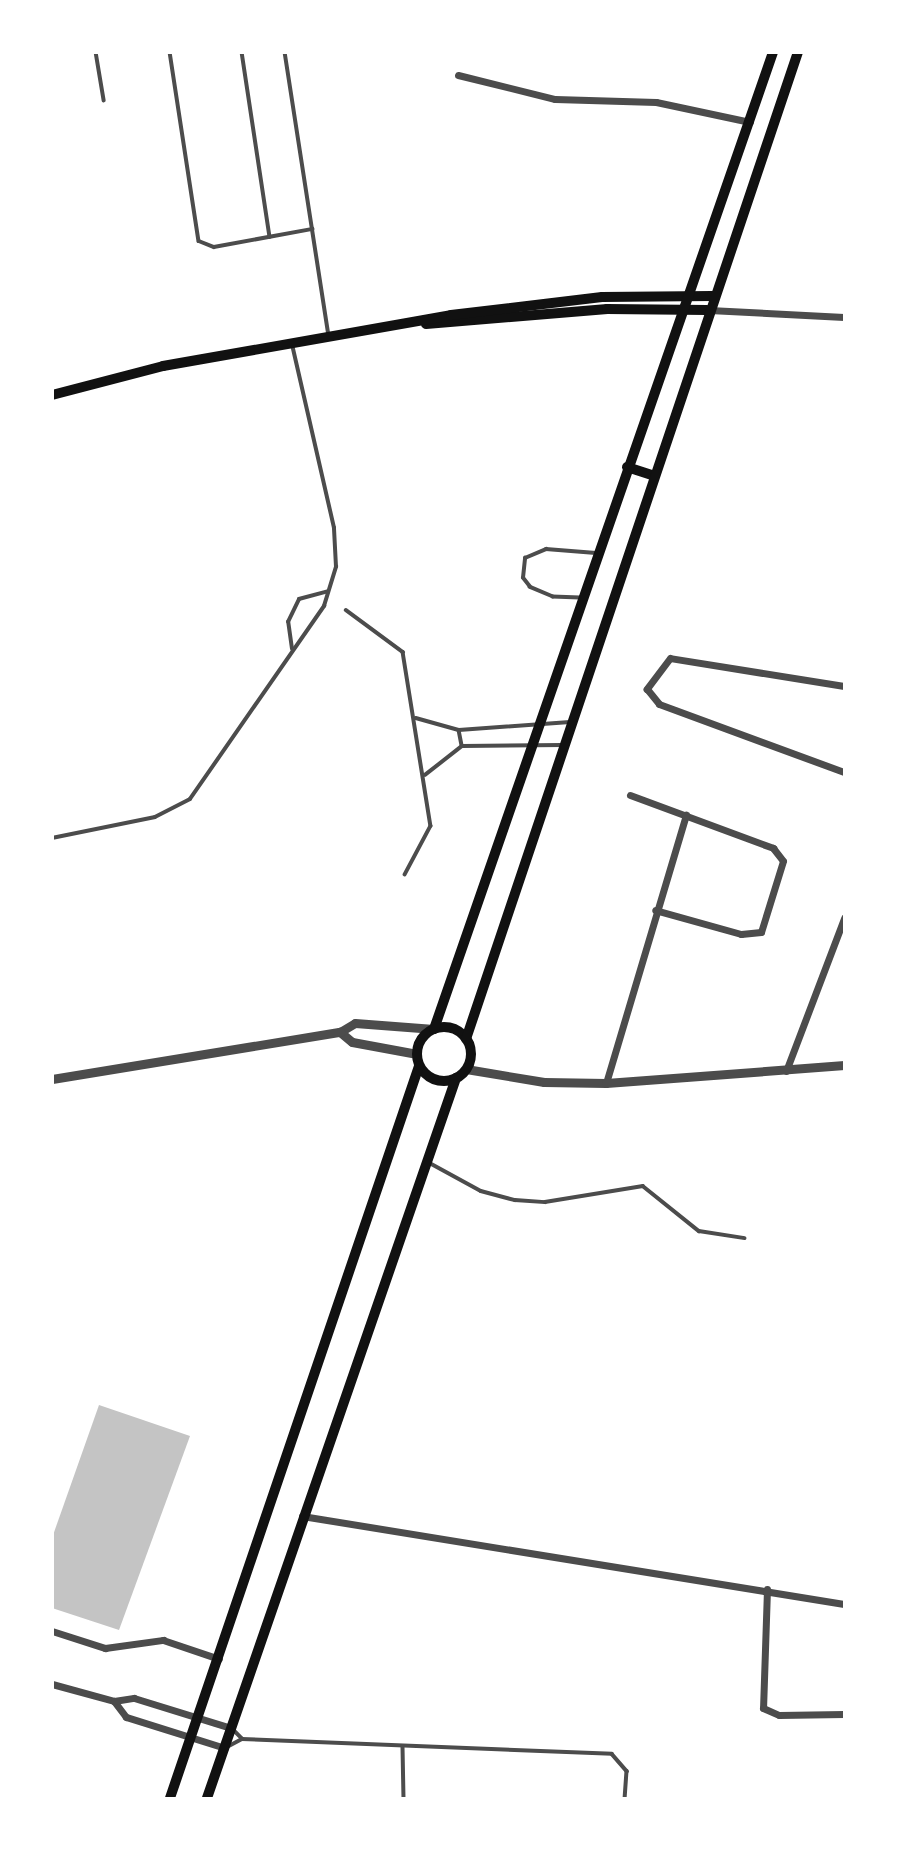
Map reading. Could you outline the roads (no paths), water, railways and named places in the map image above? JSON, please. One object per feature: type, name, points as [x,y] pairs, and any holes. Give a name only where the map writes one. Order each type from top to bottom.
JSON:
[{"type":"main road","points":[[170,1798],[219,1659],[418,1060],[434,1029],[536,721],[690,296],[773,52]]},
{"type":"main road","points":[[207,1798],[426,1161],[456,1078],[466,1069],[466,1039],[707,310],[798,52]]},
{"type":"main road","points":[[52,395],[291,342],[542,302],[712,296]]},
{"type":"main road","points":[[415,324],[707,310]]},
{"type":"main road","points":[[627,467],[652,475]]},
{"type":"main road","points":[[434,1029],[452,1028],[466,1039]]},
{"type":"main road","points":[[418,1060],[439,1081],[456,1078]]},
{"type":"street","points":[[458,75],[555,99],[656,102],[750,122]]},
{"type":"street","points":[[712,296],[729,307]]},
{"type":"street","points":[[707,310],[729,307],[845,317]]},
{"type":"street","points":[[845,686],[670,658],[647,689],[659,704],[845,772]]},
{"type":"street","points":[[630,795],[782,853],[765,929],[741,934],[655,910]]},
{"type":"street","points":[[606,1083],[655,910],[686,816]]},
{"type":"street","points":[[786,1072],[845,918]]},
{"type":"street","points":[[52,1079],[340,1032],[355,1023],[434,1029]]},
{"type":"street","points":[[340,1032],[352,1042],[418,1060]]},
{"type":"street","points":[[466,1069],[544,1082],[606,1083],[786,1072],[845,1065]]},
{"type":"street","points":[[302,1516],[845,1604]]},
{"type":"street","points":[[767,1590],[763,1708],[779,1715],[845,1714]]},
{"type":"street","points":[[52,1631],[105,1648],[163,1640],[219,1659]]},
{"type":"street","points":[[52,1684],[114,1701],[134,1698],[231,1728]]},
{"type":"street","points":[[114,1701],[126,1717],[191,1740],[225,1748]]},
{"type":"lane","points":[[96,52],[104,100]]},
{"type":"lane","points":[[170,52],[199,241],[214,247],[312,229]]},
{"type":"lane","points":[[242,52],[270,237]]},
{"type":"lane","points":[[285,52],[328,335]]},
{"type":"lane","points":[[52,838],[155,817],[190,799],[293,651],[329,591],[336,568],[334,528],[291,342]]},
{"type":"lane","points":[[580,598],[553,597],[530,587],[523,578],[525,558],[546,549],[596,553]]},
{"type":"lane","points":[[293,651],[288,622],[299,598],[329,591]]},
{"type":"lane","points":[[346,610],[400,646],[425,775],[431,826],[405,875]]},
{"type":"lane","points":[[415,718],[459,730],[536,721],[570,722]]},
{"type":"lane","points":[[459,730],[462,746]]},
{"type":"lane","points":[[425,775],[462,746],[529,743],[562,746]]},
{"type":"lane","points":[[426,1161],[481,1191],[515,1200],[545,1202],[643,1185],[658,1191],[699,1231],[744,1238]]},
{"type":"lane","points":[[231,1728],[243,1739]]},
{"type":"lane","points":[[225,1748],[243,1739],[612,1754],[627,1771],[625,1798]]},
{"type":"lane","points":[[402,1747],[404,1798]]}]
